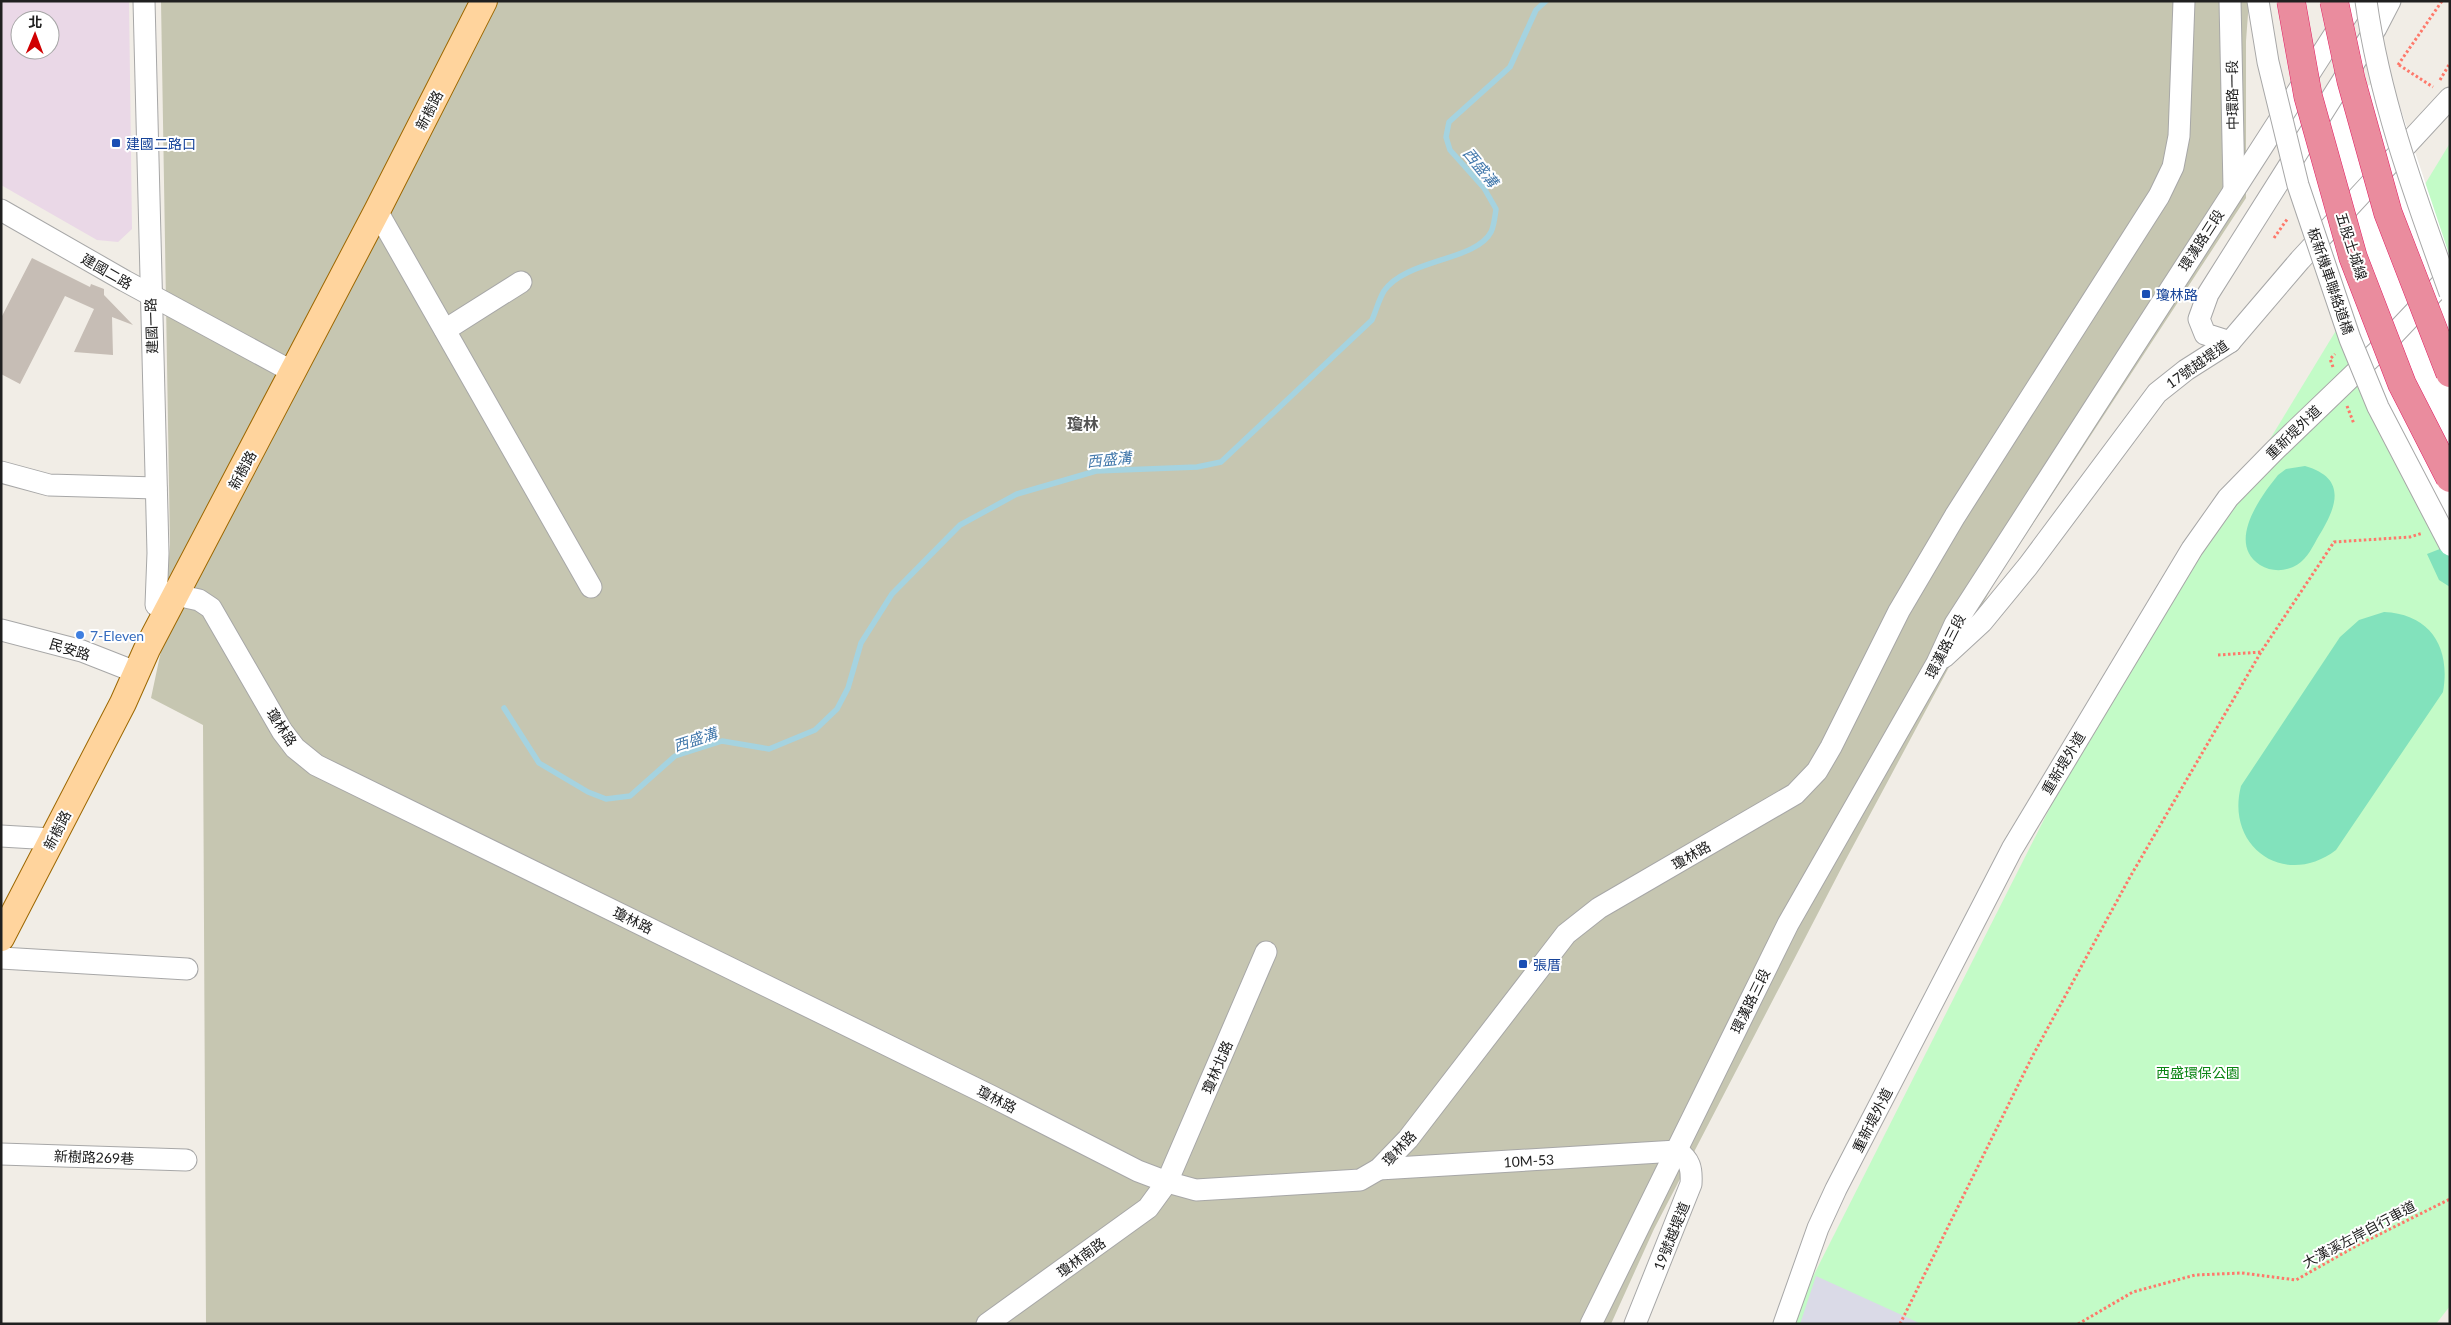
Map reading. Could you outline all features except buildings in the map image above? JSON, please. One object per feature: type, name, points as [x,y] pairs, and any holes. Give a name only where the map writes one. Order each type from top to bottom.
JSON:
[{"type":"highway","name":"五股土城線","points":[[2292,1],[2308,96],[2353,257],[2402,384],[2450,478]]},
{"type":"highway","points":[[2334,1],[2351,80],[2388,213],[2450,373]]},
{"type":"main road","name":"新樹路","points":[[1,938],[143,661],[167,592],[293,372],[484,1]]},
{"type":"street","name":"建國一路","points":[[144,1],[156,488],[167,592]]},
{"type":"street","name":"瓊林路","points":[[167,592],[199,600],[212,608],[282,731],[296,748],[316,765],[991,1096],[1138,1171],[1196,1190],[1360,1180],[1379,1169],[1408,1139],[1566,934],[1599,908],[1795,794],[1817,771],[1831,747],[1903,603],[1955,516],[2158,196],[2172,167],[2179,136],[2184,1]]},
{"type":"street","name":"中環路一段","points":[[2230,1],[2234,188]]},
{"type":"street","name":"板新機車聯絡道橋","points":[[2258,1],[2268,62],[2298,185],[2350,339],[2378,407],[2450,545]]},
{"type":"street","name":"環漢路三段","points":[[1591,1324],[1788,924],[1937,663],[1955,624],[2356,1]]},
{"type":"street","points":[[2366,1],[2391,118],[2408,176],[2450,293]]},
{"type":"street","points":[[2230,342],[2206,334],[2199,319],[2208,294],[2376,28],[2390,1]]},
{"type":"street","name":"17號越堤道","points":[[1937,663],[1982,622],[2028,566],[2157,393],[2186,370],[2230,342],[2300,260],[2450,98]]},
{"type":"street","name":"建國二路","points":[[1,210],[150,295],[293,372]]},
{"type":"street","points":[[377,211],[591,587]]},
{"type":"street","name":"重新堤外道","points":[[1784,1324],[1818,1228],[1836,1189],[2012,849],[2192,549],[2228,498],[2405,324],[2450,276]]},
{"type":"street","points":[[444,330],[521,282]]},
{"type":"street","points":[[1,472],[50,485],[156,488]]},
{"type":"street","name":"民安路","points":[[1,630],[82,651],[143,661]]},
{"type":"street","points":[[1,836],[52,839]]},
{"type":"street","name":"瓊林北路","points":[[1167,1182],[1266,952]]},
{"type":"street","points":[[1,958],[186,969]]},
{"type":"street","name":"10M-53","points":[[1379,1169],[1677,1151]]},
{"type":"street","name":"19號越堤道","points":[[1636,1324],[1691,1184],[1692,1169],[1686,1157],[1677,1151]]},
{"type":"street","name":"新樹路269巷","points":[[1,1154],[186,1160]]},
{"type":"street","name":"瓊林南路","points":[[987,1324],[1148,1208],[1167,1182]]},
{"type":"path","points":[[2398,64],[2434,88],[2450,64]]},
{"type":"path","points":[[1900,1324],[2037,1049],[2130,877],[2260,652],[2334,542],[2410,537],[2426,532]]},
{"type":"path","points":[[2218,655],[2260,652]]},
{"type":"path","name":"大漢溪左岸自行車道","points":[[2078,1324],[2132,1292],[2195,1275],[2242,1273],[2296,1280],[2356,1246],[2450,1199]]},
{"type":"shaded area","points":[[1,1],[129,1],[132,229],[118,242],[97,240],[1,185]]},
{"type":"shaded area","points":[[161,1],[2249,1],[2246,41],[2246,198],[1993,585],[1844,863],[1654,1229],[1611,1324],[206,1324],[203,725],[151,698],[162,646],[170,545]]},
{"type":"shaded area","points":[[1816,1276],[1904,1316],[1921,1324],[1800,1324]]},
{"type":"green space","name":"西盛環保公園","points":[[2450,143],[2450,1306],[2436,1324],[1789,1324],[2070,768]]},
{"type":"green space","points":[[2305,466],[2319,472],[2328,479],[2333,487],[2335,496],[2333,507],[2304,559],[2285,570],[2272,570],[2260,565],[2250,556],[2246,545],[2246,532],[2256,507],[2278,475],[2286,469]]},
{"type":"green space","points":[[2450,545],[2450,587],[2439,580],[2427,554]]},
{"type":"green space","points":[[2384,612],[2400,614],[2414,619],[2425,626],[2434,636],[2444,661],[2443,692],[2336,850],[2317,861],[2297,865],[2279,863],[2263,856],[2251,843],[2242,827],[2238,808],[2241,786],[2340,637],[2359,620]]},
{"type":"pier","points":[[2390,77],[2450,257],[2450,558],[2348,350],[2273,123]]},
{"type":"waterway","name":"西盛溝","points":[[504,708],[539,763],[588,792],[606,799],[630,796],[675,756],[722,741],[769,749],[815,730],[837,709],[848,688],[861,643],[892,594],[960,525],[1017,494],[1096,471],[1197,467],[1221,462],[1372,320],[1384,291],[1394,280],[1408,272],[1471,249],[1483,242],[1491,232],[1496,209],[1484,188],[1450,150],[1446,137],[1449,122],[1510,67],[1536,10],[1546,1]]},
{"type":"place","name":"建國二路口","points":[[116,143]]},
{"type":"place","name":"瓊林路","points":[[2146,294]]},
{"type":"place","name":"7-Eleven","points":[[80,635]]},
{"type":"place","name":"張厝","points":[[1523,964]]},
{"type":"district","name":"瓊林","points":[[1083,423]]}]
